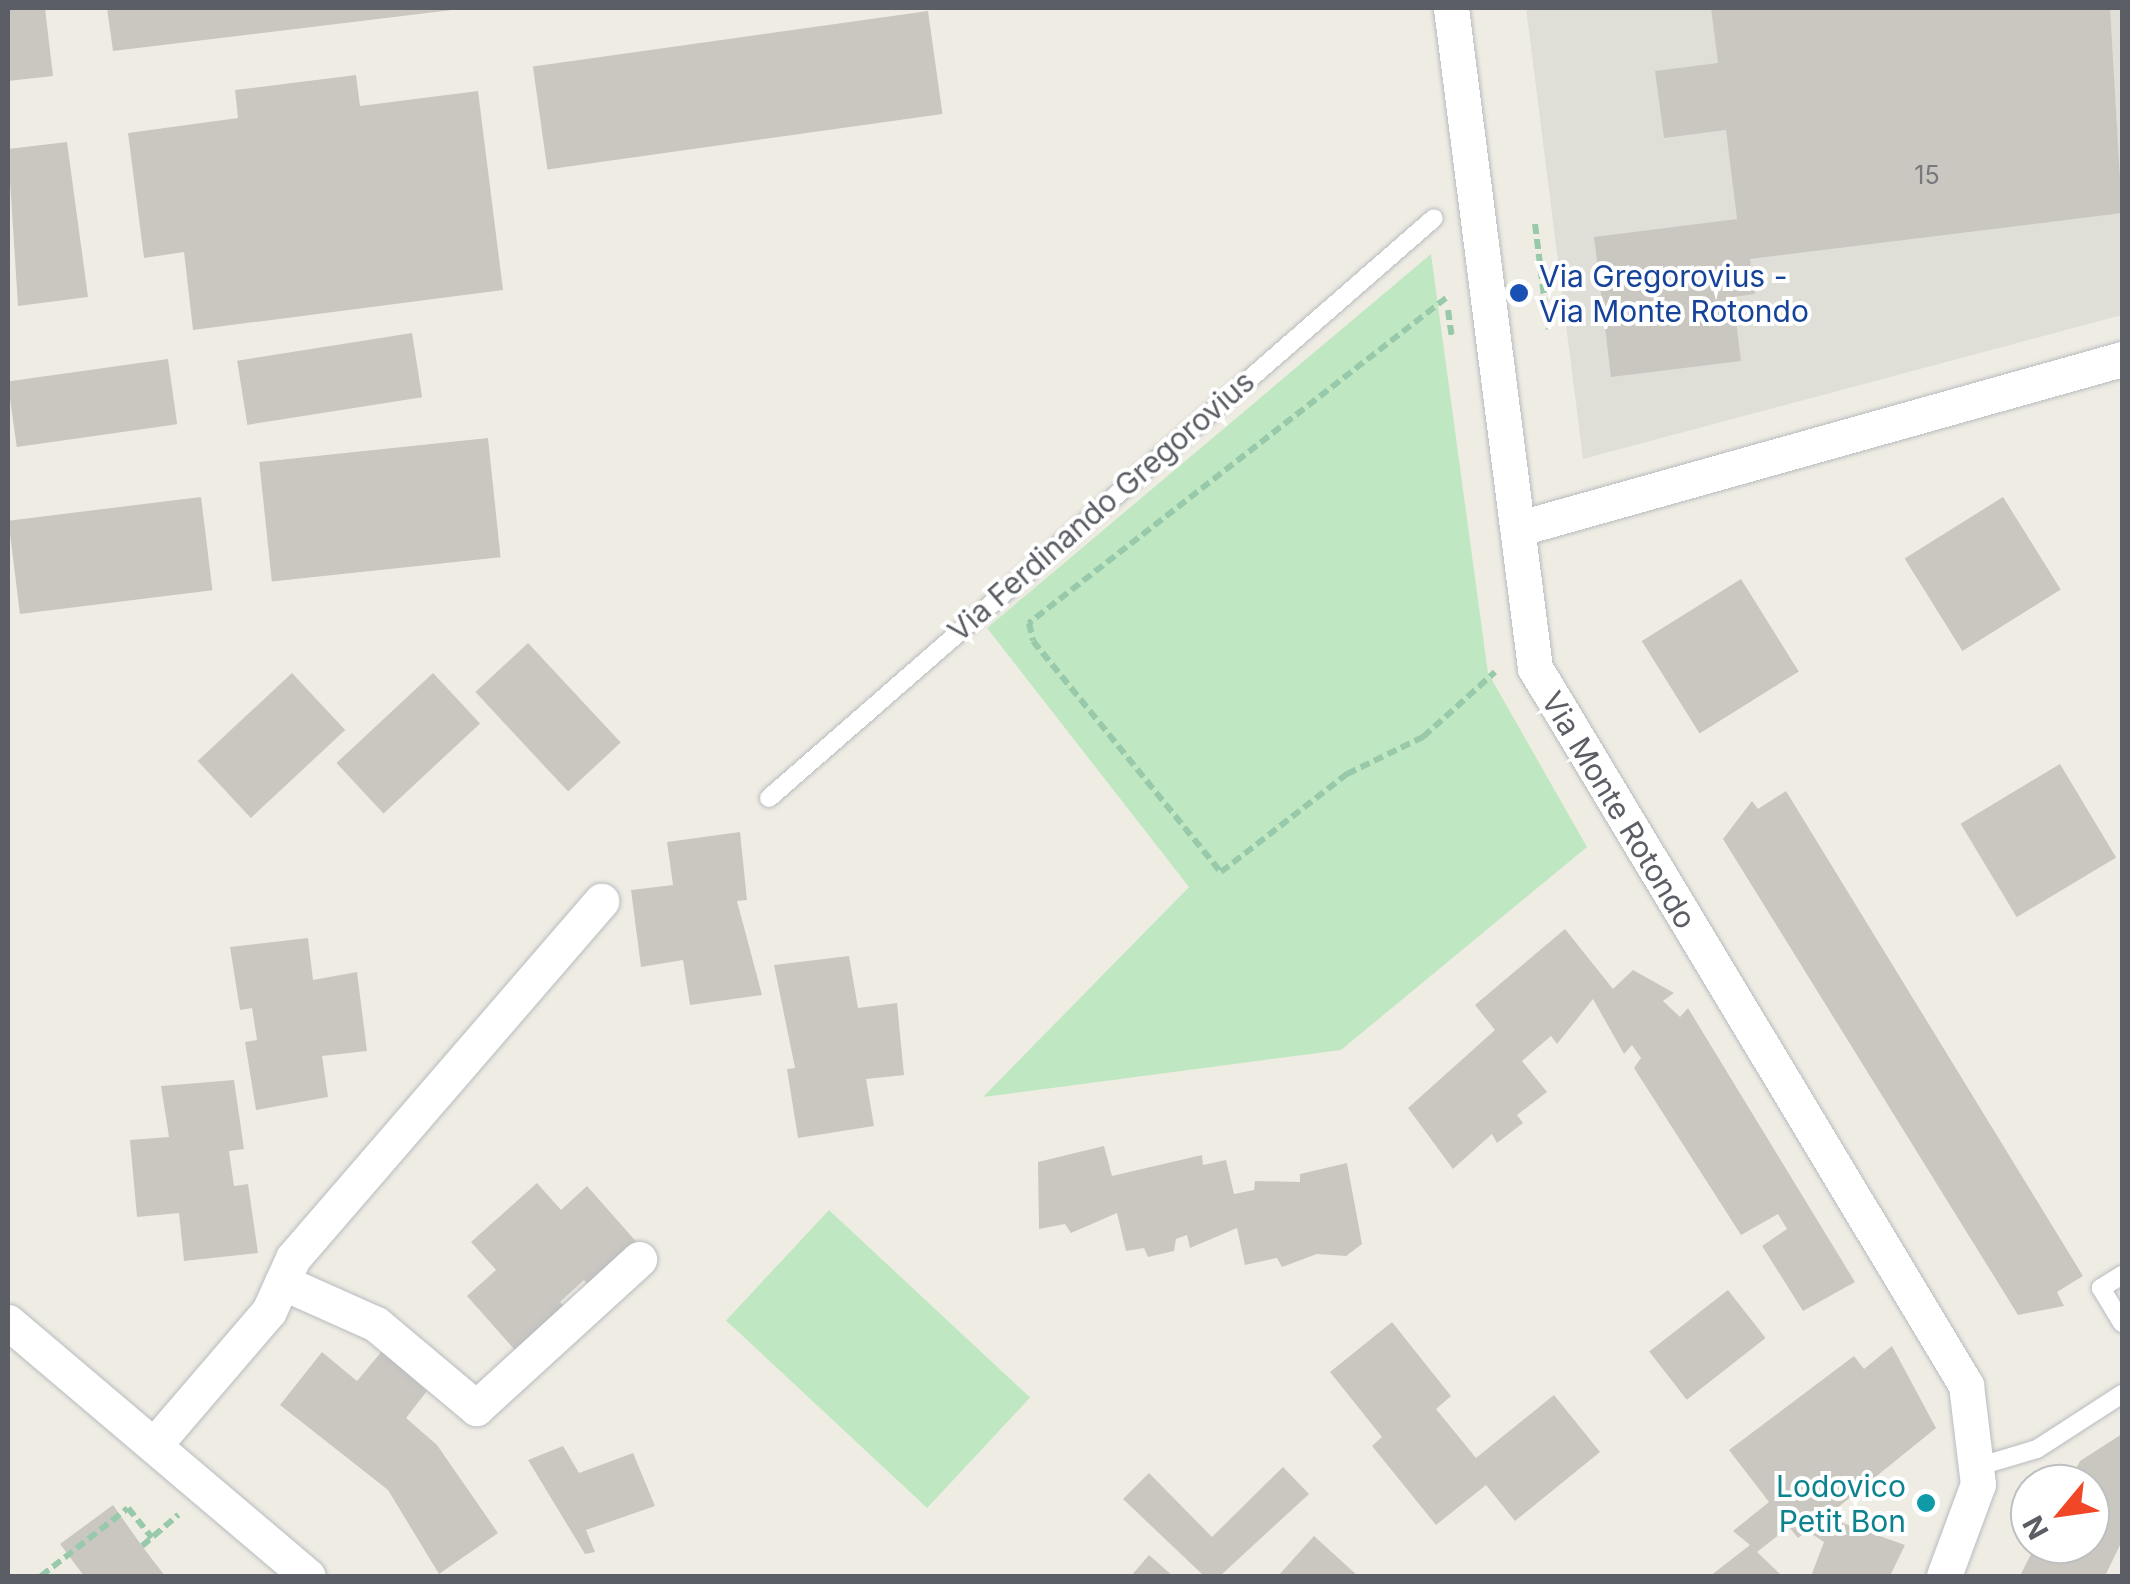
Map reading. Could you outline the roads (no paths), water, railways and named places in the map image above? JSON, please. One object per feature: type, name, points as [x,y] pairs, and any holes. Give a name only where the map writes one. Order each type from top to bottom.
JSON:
[{"type":"street","points":[[1451,8],[1520,528],[2122,359]]},
{"type":"street","name":"Via Monte Rotondo","points":[[1520,528],[1545,691],[1943,1340],[1972,1403],[1980,1466],[1968,1524],[1944,1576]]},
{"type":"street","points":[[155,1444],[268,1312],[292,1258],[601,901]]},
{"type":"street","points":[[282,1282],[376,1324],[476,1408],[639,1259]]},
{"type":"street","points":[[8,1322],[308,1576]]},
{"type":"lane","name":"Via Ferdinando Gregorovius","points":[[768,798],[1434,218]]},
{"type":"lane","points":[[2122,1275],[2101,1288],[2122,1323]]},
{"type":"lane","points":[[1980,1466],[2036,1448],[2122,1394]]},
{"type":"place","name":"Via Gregorovius - Via Monte Rotondo","points":[[1519,293]]},
{"type":"place","name":"Lodovico Petit Bon","points":[[1926,1503]]}]
